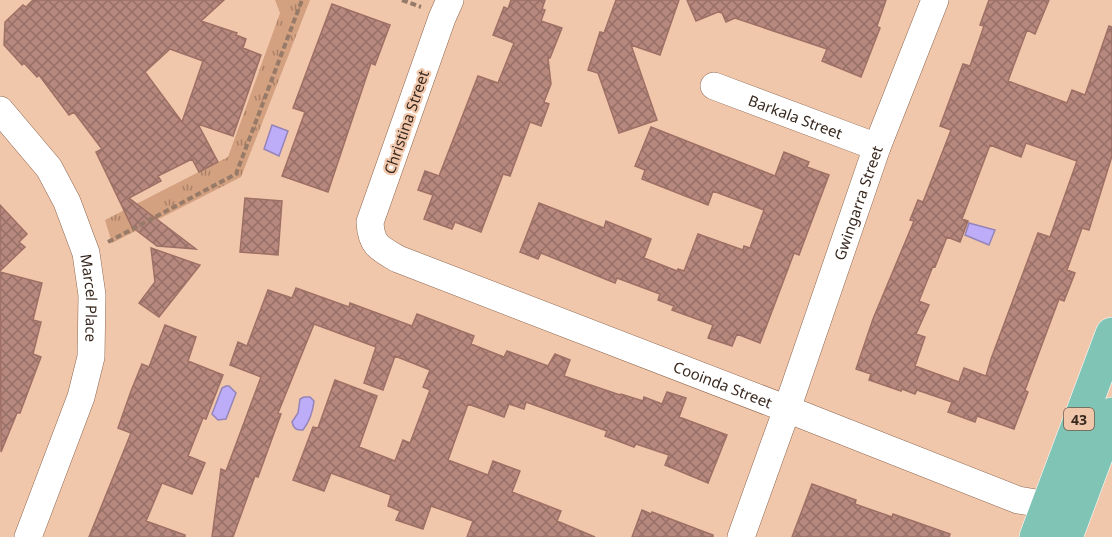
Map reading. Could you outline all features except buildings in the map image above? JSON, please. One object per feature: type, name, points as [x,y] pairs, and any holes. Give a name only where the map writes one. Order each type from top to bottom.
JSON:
[{"type":"main road","name":"43","points":[[1062,518],[1112,334]]},
{"type":"main road","name":"43","points":[[1036,537],[1062,518],[1112,414]]},
{"type":"street","name":"Christina Street","points":[[375,245],[370,233],[370,222],[450,0]]},
{"type":"street","name":"Gwingarra Street","points":[[741,537],[876,147],[935,0]]},
{"type":"street","name":"Barkala Street","points":[[714,86],[876,147]]},
{"type":"street","name":"Marcel Place","points":[[0,110],[49,168],[67,201],[86,253],[93,295],[91,357],[81,397],[28,537]]},
{"type":"street","name":"Cooinda Street","points":[[375,245],[399,259],[787,408],[1062,518]]},
{"type":"path","points":[[86,253],[236,174],[302,0]]},
{"type":"green space","points":[[275,0],[310,0],[241,177],[112,243],[105,220],[228,157],[280,13]]},
{"type":"shaded area","points":[[272,125],[288,131],[279,156],[264,149]]},
{"type":"shaded area","points":[[969,223],[995,230],[989,245],[965,235]]},
{"type":"shaded area","points":[[226,386],[236,393],[226,419],[218,420],[212,414],[222,388]]},
{"type":"shaded area","points":[[310,397],[314,401],[305,427],[299,430],[292,422],[298,413],[300,399]]}]
